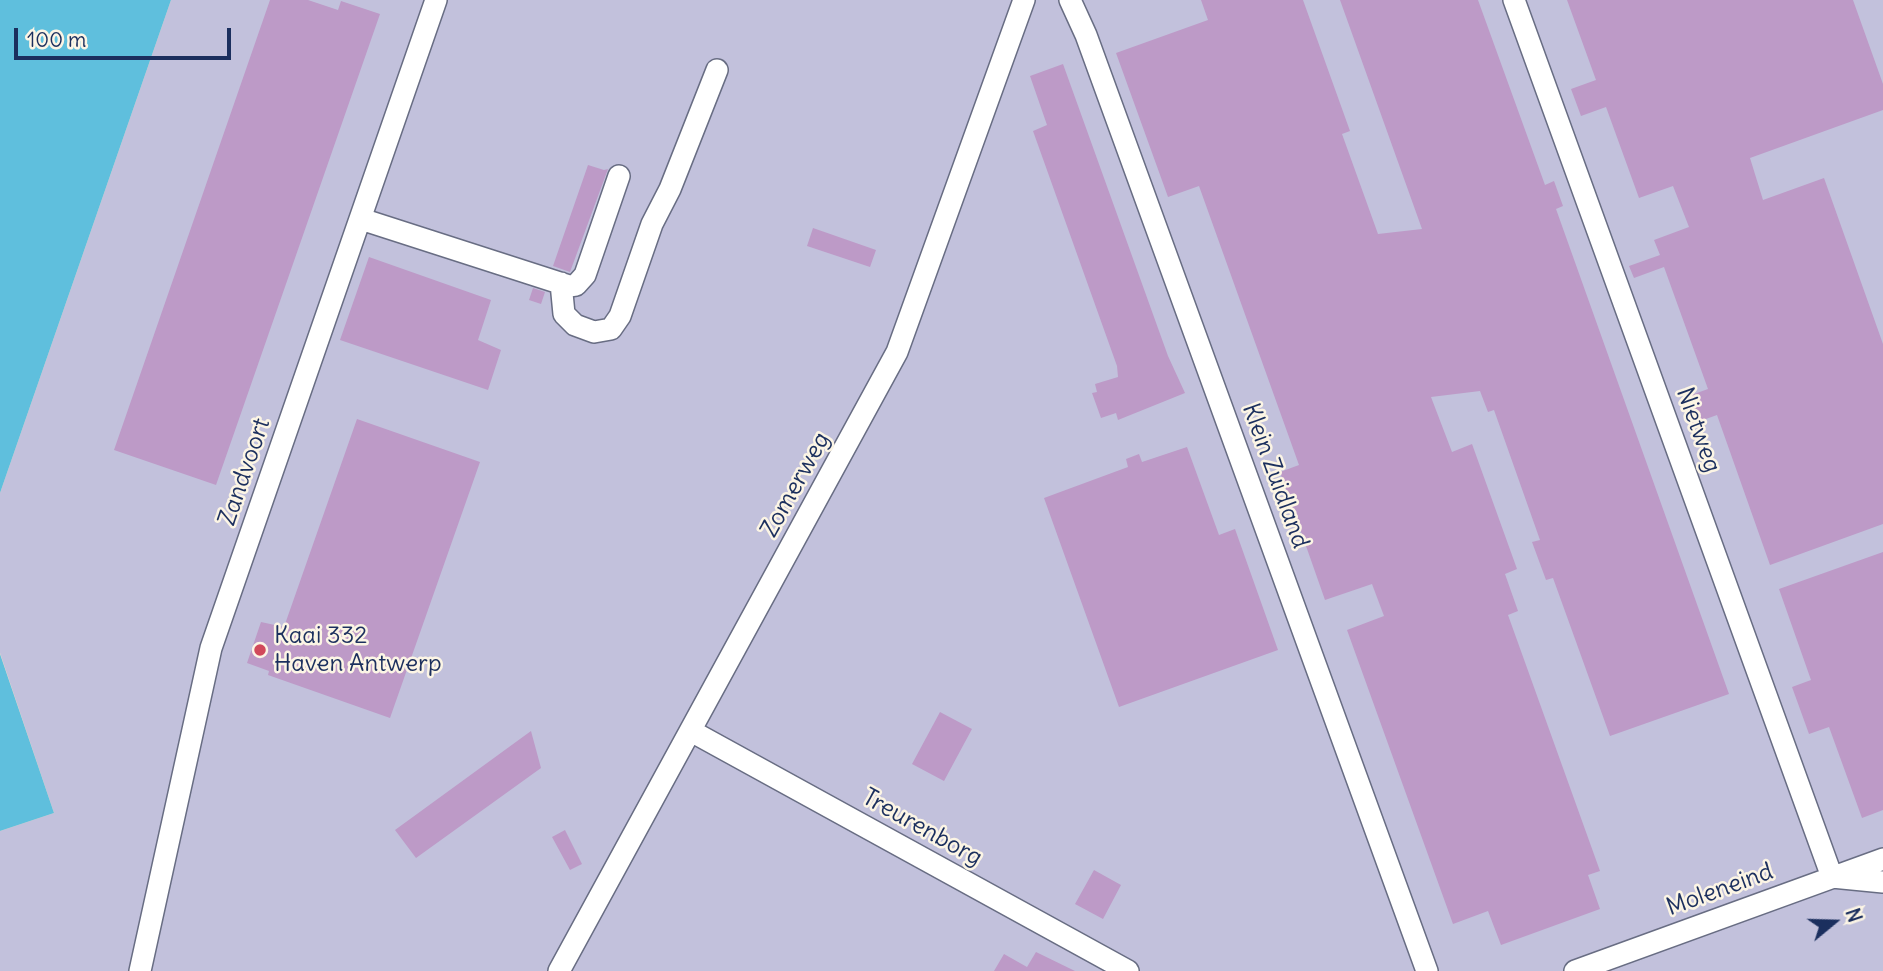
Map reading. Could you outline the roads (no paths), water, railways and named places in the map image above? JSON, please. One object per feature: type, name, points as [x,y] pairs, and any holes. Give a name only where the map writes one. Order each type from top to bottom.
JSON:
[{"type":"street","name":"Zandvoort","points":[[140,971],[211,648],[436,0]]},
{"type":"street","name":"Zomerweg","points":[[559,971],[897,352],[1024,0]]},
{"type":"street","name":"Klein Zuidland","points":[[1070,0],[1096,61],[1427,971]]},
{"type":"street","name":"Nietweg","points":[[1514,0],[1832,877]]},
{"type":"street","points":[[561,283],[564,314],[575,325],[594,332],[611,329],[620,316],[652,224],[670,189],[717,70]]},
{"type":"street","points":[[361,219],[561,283],[576,285],[586,275],[619,176]]},
{"type":"street","name":"Treurenborg","points":[[691,731],[1128,971]]},
{"type":"street","name":"Moleneind","points":[[1575,971],[1883,859]]},
{"type":"street","points":[[1832,877],[1883,882]]},
{"type":"water","points":[[0,0],[171,0],[0,493]]},
{"type":"water","points":[[0,654],[54,813],[0,831]]},
{"type":"place","name":"Kaai 332 Haven Antwerp","points":[[260,650]]}]
